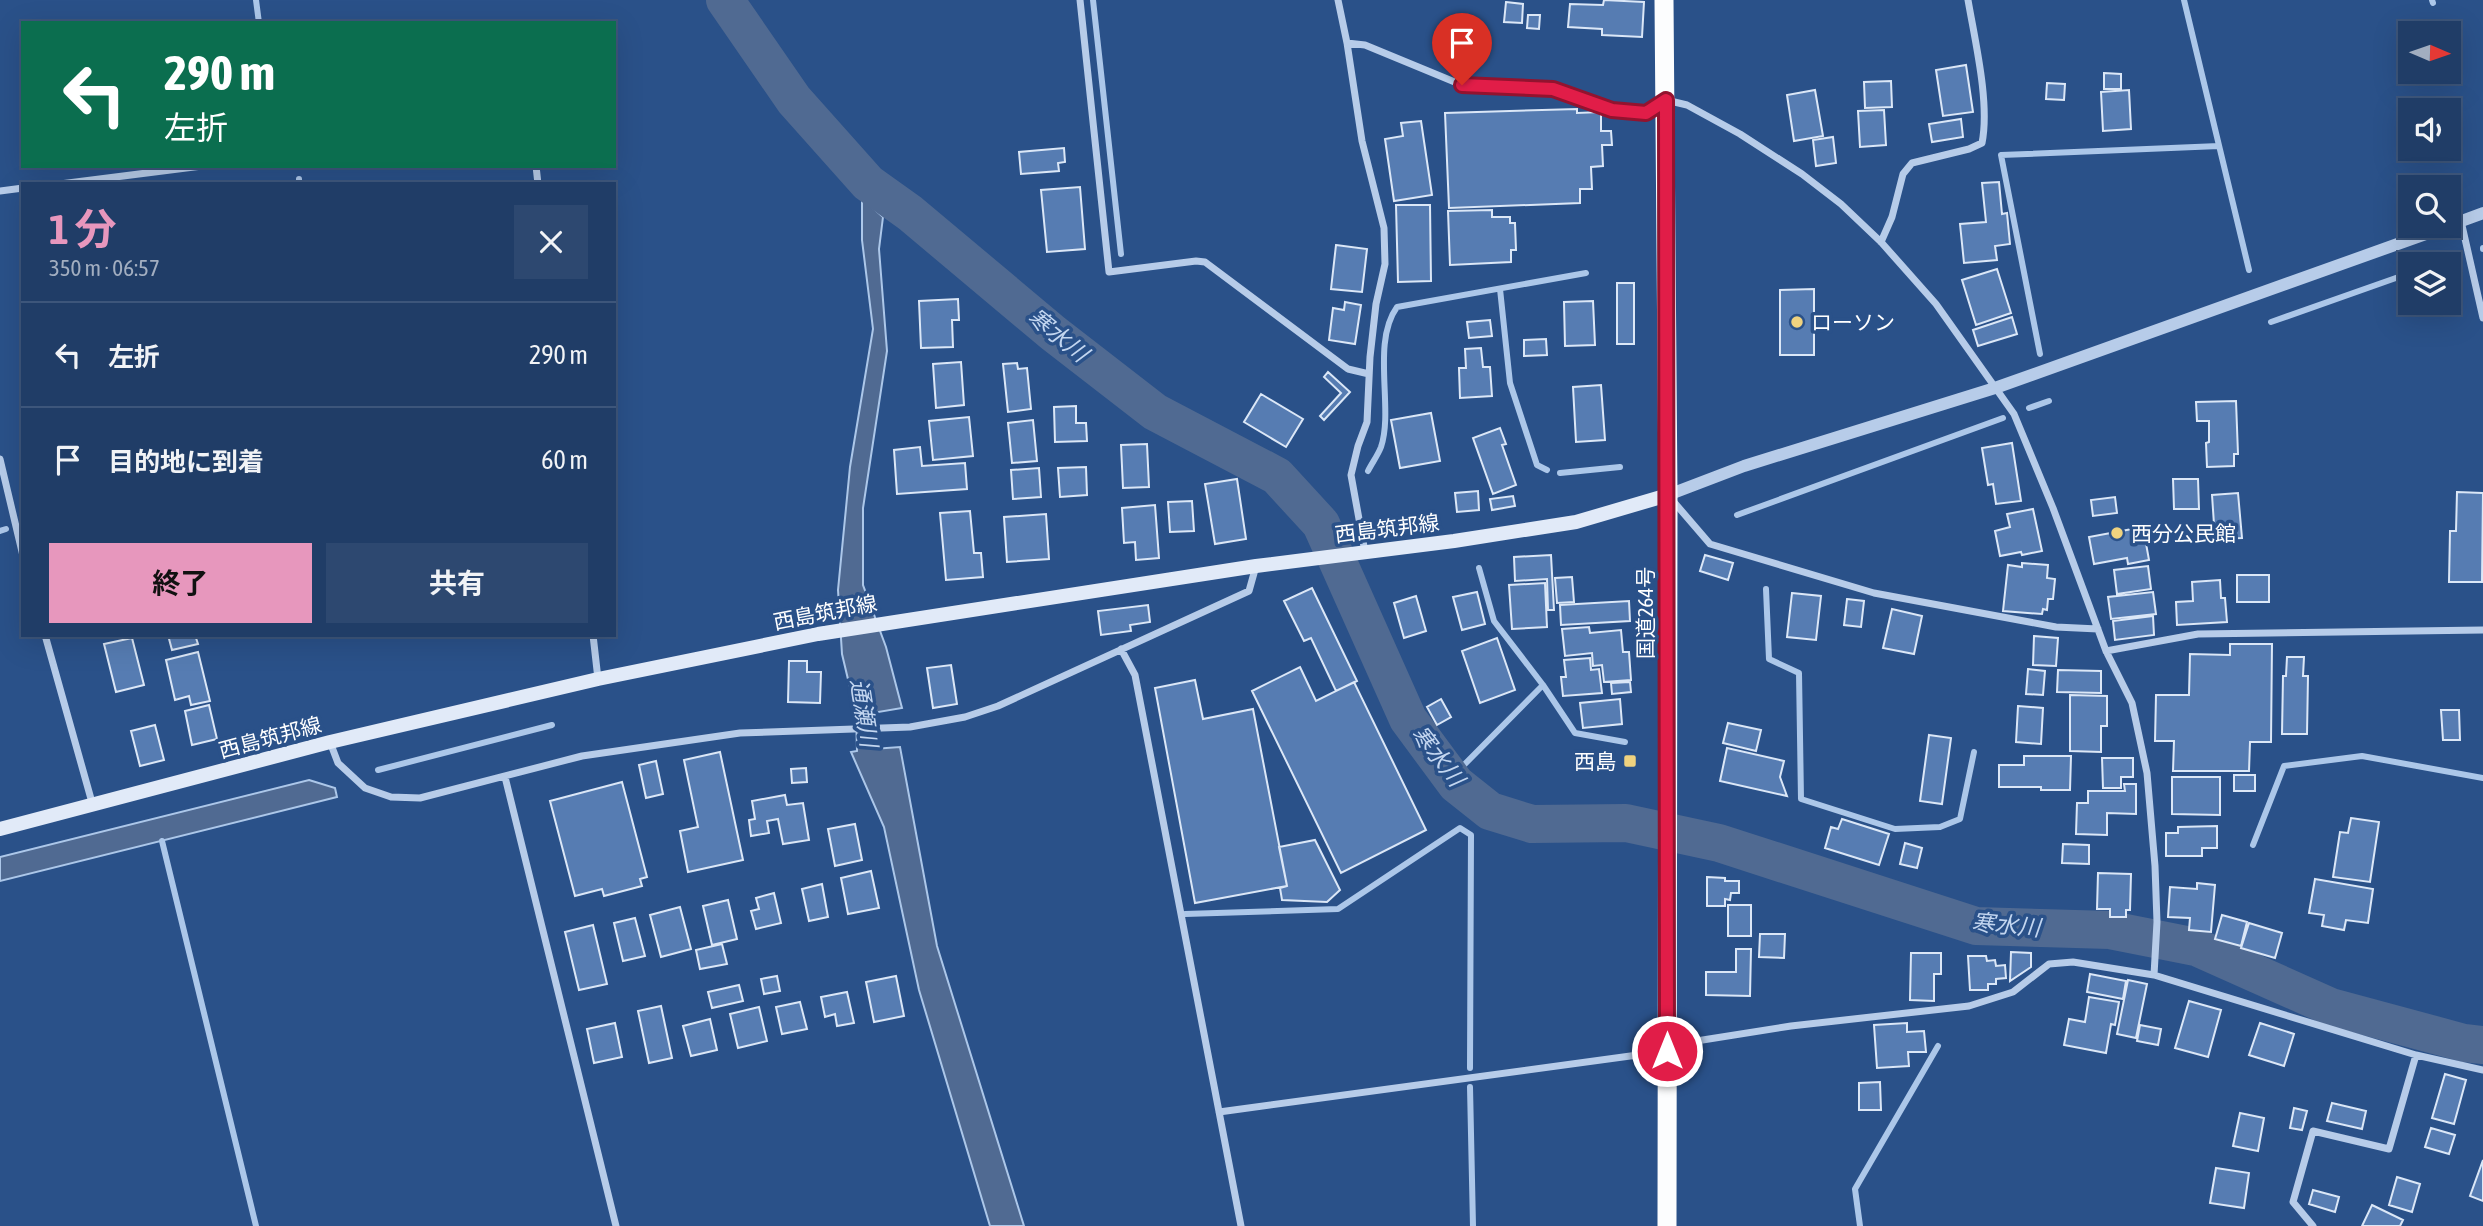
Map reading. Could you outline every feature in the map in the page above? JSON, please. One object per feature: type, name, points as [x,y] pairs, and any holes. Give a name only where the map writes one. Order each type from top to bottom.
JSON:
[{"type":"highway","name":"国道264号","points":[[1664,0],[1668,495],[1667,1226]]},
{"type":"main road","name":"西島筑邦線","points":[[0,829],[330,743],[598,679],[832,632],[1256,566],[1454,541],[1576,522],[1668,495]]},
{"type":"street","points":[[1080,0],[1109,272],[1205,262],[1348,369],[1369,374]]},
{"type":"street","points":[[1338,0],[1362,141],[1384,228],[1385,264],[1376,304],[1367,422],[1358,446],[1352,475],[1365,552]]},
{"type":"street","points":[[1881,242],[1892,217],[1903,174],[1912,163],[1969,149],[1982,143],[1984,132],[1981,81],[1968,0]]},
{"type":"street","points":[[1347,43],[1365,45],[1462,85],[1553,89],[1612,110],[1646,113],[1666,100],[1687,105],[1740,134],[1802,174],[1840,204],[1881,242],[1936,304],[2014,414],[2053,508],[2106,651],[2132,703],[2147,773],[2155,866],[2157,922],[2154,975]]},
{"type":"street","points":[[76,182],[186,168]]},
{"type":"street","points":[[0,191],[21,188]]},
{"type":"street","points":[[2461,221],[2483,213]]},
{"type":"street","points":[[2098,629],[2056,627],[1874,593],[1710,544],[1668,495],[1744,466],[1995,388],[2413,238]]},
{"type":"street","points":[[2457,238],[2483,318]]},
{"type":"street","points":[[0,459],[21,548]]},
{"type":"street","points":[[330,743],[338,763],[365,788],[391,797],[420,798],[582,757],[740,733],[876,730],[937,722],[999,706],[1249,591],[1256,566]]},
{"type":"street","points":[[2106,651],[2198,634],[2483,630]]},
{"type":"street","points":[[46,637],[93,806]]},
{"type":"street","points":[[593,637],[598,679]]},
{"type":"street","points":[[1121,649],[1135,675],[1241,1226]]},
{"type":"street","points":[[505,777],[616,1226]]},
{"type":"street","points":[[1219,1112],[1667,1051],[1690,1042],[1791,1026],[1969,1006],[2013,992],[2049,964],[2073,962],[2154,975],[2416,1055],[2483,1070]]},
{"type":"street","points":[[2313,1226],[2293,1202],[2313,1131],[2389,1149],[2416,1055]]},
{"type":"water","name":"通瀬川","points":[[862,198],[883,217],[879,249],[887,351],[863,508],[863,585],[886,647],[902,708],[872,713],[873,749],[900,747],[937,946],[1024,1226],[990,1226],[919,990],[884,827],[851,752],[857,751],[856,713],[842,654],[838,590],[850,467],[873,329],[862,240]]},
{"type":"water","points":[[309,780],[335,788],[337,797],[0,881],[0,857]]},
{"type":"building","points":[[1604,0],[1644,2],[1642,37],[1602,35],[1602,29],[1568,27],[1570,4],[1603,5]]},
{"type":"building","points":[[1506,2],[1523,4],[1522,23],[1504,22]]},
{"type":"building","points":[[1528,15],[1540,15],[1539,29],[1527,28]]},
{"type":"building","points":[[1966,65],[1973,112],[1943,116],[1936,70]]},
{"type":"building","points":[[2104,73],[2121,74],[2121,89],[2104,89]]},
{"type":"building","points":[[1891,81],[1892,107],[1865,108],[1864,82]]},
{"type":"building","points":[[2047,83],[2065,84],[2064,100],[2046,99]]},
{"type":"building","points":[[1815,90],[1823,136],[1794,141],[1787,95]]},
{"type":"building","points":[[2129,90],[2131,129],[2103,131],[2101,92]]},
{"type":"building","points":[[1577,109],[1577,113],[1601,112],[1601,131],[1611,131],[1612,145],[1602,145],[1603,166],[1591,167],[1592,189],[1580,189],[1580,203],[1449,208],[1445,113]]},
{"type":"building","points":[[1884,110],[1886,145],[1860,147],[1858,111]]},
{"type":"building","points":[[1961,119],[1963,137],[1932,142],[1929,124]]},
{"type":"building","points":[[1421,121],[1432,195],[1394,201],[1385,139],[1403,136],[1401,123]]},
{"type":"building","points":[[1833,137],[1836,163],[1816,166],[1813,140]]},
{"type":"building","points":[[1064,148],[1065,162],[1058,163],[1059,171],[1021,174],[1019,152]]},
{"type":"building","points":[[1999,182],[2002,214],[2007,213],[2010,244],[1995,246],[1997,260],[1964,263],[1960,224],[1986,222],[1982,183]]},
{"type":"building","points":[[1080,187],[1085,249],[1047,252],[1041,190]]},
{"type":"building","points":[[1396,205],[1430,205],[1431,281],[1398,282]]},
{"type":"building","points":[[1492,210],[1492,217],[1510,217],[1510,223],[1515,223],[1516,250],[1511,250],[1511,262],[1450,265],[1448,211]]},
{"type":"building","points":[[1336,245],[1367,249],[1362,292],[1331,289]]},
{"type":"building","points":[[1997,269],[2011,313],[1976,325],[1962,280]]},
{"type":"building","points":[[1617,283],[1634,283],[1634,344],[1617,344]]},
{"type":"building","name":"ローソン","points":[[1814,289],[1814,355],[1780,355],[1780,290]]},
{"type":"building","points":[[958,299],[959,320],[952,320],[953,347],[921,348],[919,301]]},
{"type":"building","points":[[1593,301],[1595,345],[1565,346],[1564,302]]},
{"type":"building","points":[[1345,302],[1361,305],[1355,344],[1329,340],[1333,308],[1344,310]]},
{"type":"building","points":[[2012,317],[2017,334],[1978,346],[1973,330]]},
{"type":"building","points":[[1490,320],[1492,336],[1469,338],[1467,322]]},
{"type":"building","points":[[1546,339],[1547,355],[1524,356],[1524,340]]},
{"type":"building","points":[[1481,348],[1483,367],[1490,367],[1492,396],[1460,398],[1459,368],[1466,368],[1465,349]]},
{"type":"building","points":[[961,362],[964,405],[936,408],[933,364]]},
{"type":"building","points":[[1017,363],[1018,369],[1027,368],[1031,409],[1008,412],[1003,364]]},
{"type":"building","points":[[1328,372],[1350,392],[1324,420],[1320,416],[1341,393],[1324,377]]},
{"type":"building","points":[[1601,385],[1605,440],[1576,442],[1573,387]]},
{"type":"building","points":[[1261,394],[1303,419],[1286,447],[1244,422]]},
{"type":"building","points":[[2236,401],[2238,454],[2234,454],[2234,466],[2207,467],[2209,421],[2197,421],[2196,402]]},
{"type":"building","points":[[1076,406],[1076,423],[1086,423],[1087,441],[1055,442],[1054,407]]},
{"type":"building","points":[[1431,413],[1440,461],[1400,468],[1391,420]]},
{"type":"building","points":[[969,417],[973,456],[933,460],[929,421]]},
{"type":"building","points":[[1033,420],[1037,461],[1012,463],[1008,423]]},
{"type":"building","points":[[1500,428],[1506,444],[1502,445],[1516,485],[1493,494],[1473,438]]},
{"type":"building","points":[[2012,443],[2021,501],[1996,504],[1993,484],[1988,485],[1982,448]]},
{"type":"building","points":[[1147,444],[1149,487],[1123,488],[1121,445]]},
{"type":"building","points":[[920,447],[922,466],[965,463],[967,489],[897,494],[894,450]]},
{"type":"building","points":[[1086,467],[1087,495],[1060,497],[1058,468]]},
{"type":"building","points":[[1039,468],[1041,497],[1013,499],[1011,470]]},
{"type":"building","points":[[1237,479],[1246,539],[1215,544],[1205,484]]},
{"type":"building","points":[[2173,479],[2198,479],[2199,509],[2174,509]]},
{"type":"building","points":[[1478,491],[1479,510],[1457,512],[1455,493]]},
{"type":"building","points":[[2457,492],[2483,493],[2482,582],[2449,582],[2450,531],[2456,531]]},
{"type":"building","points":[[2238,493],[2242,538],[2215,539],[2212,495]]},
{"type":"building","points":[[1513,496],[1515,506],[1492,510],[1490,499]]},
{"type":"building","points":[[2115,497],[2117,513],[2093,516],[2091,500]]},
{"type":"building","points":[[1192,501],[1194,531],[1170,532],[1168,502]]},
{"type":"building","points":[[1155,505],[1159,558],[1136,560],[1135,542],[1124,543],[1122,508]]},
{"type":"building","points":[[2033,509],[2042,551],[2000,556],[1995,531],[2010,527],[2007,514]]},
{"type":"building","points":[[970,511],[974,553],[981,553],[983,577],[946,580],[940,513]]},
{"type":"building","points":[[1046,514],[1049,559],[1007,562],[1004,517]]},
{"type":"building","points":[[2143,527],[2149,560],[2128,564],[2127,558],[2094,564],[2089,537]]},
{"type":"building","points":[[1551,555],[1554,610],[1548,610],[1547,579],[1515,581],[1514,557]]},
{"type":"building","points":[[1705,555],[1733,563],[1728,580],[1700,571]]},
{"type":"building","points":[[2022,563],[2048,565],[2047,578],[2055,579],[2053,599],[2048,599],[2047,610],[2043,609],[2042,614],[2003,611],[2008,565],[2022,567]]},
{"type":"building","points":[[2148,566],[2151,589],[2117,594],[2114,570]]},
{"type":"building","points":[[2237,575],[2269,575],[2269,602],[2237,602]]},
{"type":"building","points":[[1572,577],[1574,602],[1557,603],[1555,578]]},
{"type":"building","points":[[2220,580],[2227,622],[2177,625],[2176,602],[2193,601],[2192,582]]},
{"type":"building","points":[[1545,583],[1547,627],[1512,629],[1509,585]]},
{"type":"building","points":[[1312,588],[1357,681],[1336,691],[1311,638],[1304,641],[1284,601]]},
{"type":"building","points":[[1477,592],[1485,624],[1462,630],[1453,597]]},
{"type":"building","points":[[2153,592],[2156,614],[2111,619],[2108,597]]},
{"type":"building","points":[[1792,593],[1821,596],[1816,640],[1787,637]]},
{"type":"building","points":[[1416,596],[1426,631],[1404,638],[1394,603]]},
{"type":"building","points":[[1847,599],[1864,601],[1861,627],[1844,625]]},
{"type":"building","points":[[1629,601],[1630,621],[1561,625],[1560,605]]},
{"type":"building","points":[[1148,605],[1150,622],[1130,625],[1131,631],[1101,635],[1098,611]]},
{"type":"building","points":[[1892,609],[1922,616],[1914,654],[1883,648]]},
{"type":"building","points":[[2153,616],[2154,635],[2115,640],[2113,621]]},
{"type":"building","points":[[1589,627],[1590,633],[1621,630],[1623,652],[1629,652],[1631,680],[1604,682],[1602,665],[1593,666],[1592,653],[1565,656],[1562,629]]},
{"type":"building","points":[[2034,636],[2058,638],[2056,666],[2033,665]]},
{"type":"building","points":[[169,637],[196,637],[198,644],[172,650]]},
{"type":"building","points":[[132,638],[144,685],[116,692],[104,644]]},
{"type":"building","points":[[1497,638],[1515,690],[1480,703],[1462,651]]},
{"type":"building","points":[[2230,644],[2272,644],[2271,742],[2250,742],[2249,771],[2173,771],[2174,741],[2155,741],[2156,695],[2189,695],[2190,654],[2230,655]]},
{"type":"building","points":[[198,652],[210,701],[191,705],[189,696],[175,700],[166,660]]},
{"type":"building","points":[[2287,657],[2304,657],[2303,676],[2308,676],[2307,734],[2282,734],[2283,676],[2286,676]]},
{"type":"building","points":[[1590,658],[1591,670],[1599,669],[1602,693],[1563,696],[1561,677],[1566,677],[1564,660]]},
{"type":"building","points":[[789,661],[807,661],[807,672],[821,672],[820,703],[788,702]]},
{"type":"building","points":[[951,665],[957,704],[933,708],[927,668]]},
{"type":"building","points":[[1300,667],[1316,701],[1354,682],[1426,830],[1341,873],[1252,691]]},
{"type":"building","points":[[2028,669],[2045,671],[2043,695],[2026,694]]},
{"type":"building","points":[[2058,670],[2101,671],[2101,693],[2057,692]]},
{"type":"building","points":[[1195,680],[1203,719],[1253,709],[1287,886],[1195,903],[1155,688]]},
{"type":"building","points":[[1630,682],[1631,692],[1612,694],[1611,683]]},
{"type":"building","points":[[2070,695],[2107,696],[2107,726],[2101,726],[2101,752],[2070,751]]},
{"type":"building","points":[[1441,699],[1451,717],[1437,725],[1427,707]]},
{"type":"building","points":[[1620,699],[1622,724],[1583,728],[1580,703]]},
{"type":"building","points":[[209,705],[217,739],[192,745],[185,711]]},
{"type":"building","points":[[2018,706],[2043,708],[2041,744],[2016,742]]},
{"type":"building","points":[[2441,710],[2459,710],[2460,740],[2443,740]]},
{"type":"building","points":[[1728,723],[1761,730],[1756,751],[1723,743]]},
{"type":"building","points":[[155,725],[164,760],[140,766],[131,731]]},
{"type":"building","points":[[1929,735],[1951,738],[1942,804],[1920,801]]},
{"type":"building","points":[[1727,748],[1784,761],[1780,777],[1787,796],[1720,781]]},
{"type":"building","points":[[720,752],[743,860],[688,872],[680,831],[698,827],[684,760]]},
{"type":"building","points":[[2024,756],[2071,756],[2070,790],[1999,787],[1999,765],[2024,765]]},
{"type":"building","points":[[2102,758],[2133,758],[2133,777],[2121,777],[2121,788],[2103,788]]},
{"type":"building","points":[[656,761],[663,794],[646,798],[639,765]]},
{"type":"building","points":[[806,768],[807,782],[792,783],[791,769]]},
{"type":"building","points":[[2234,775],[2255,775],[2255,791],[2234,791]]},
{"type":"building","points":[[2172,777],[2220,777],[2220,815],[2172,814]]},
{"type":"building","points":[[622,782],[647,877],[640,879],[642,886],[604,896],[602,889],[575,896],[550,801]]},
{"type":"building","points":[[2124,784],[2136,784],[2136,814],[2107,813],[2107,835],[2076,834],[2077,803],[2088,803],[2088,791],[2125,791]]},
{"type":"building","points":[[785,795],[787,805],[803,803],[809,840],[783,844],[778,819],[767,821],[769,833],[751,836],[749,820],[755,819],[752,801]]},
{"type":"building","points":[[2351,818],[2379,822],[2370,882],[2333,877],[2340,832],[2348,833]]},
{"type":"building","points":[[1842,819],[1889,834],[1879,865],[1825,848],[1831,827],[1838,829]]},
{"type":"building","points":[[855,824],[862,860],[835,866],[828,829]]},
{"type":"building","points":[[2217,826],[2217,848],[2202,848],[2202,856],[2166,856],[2166,833],[2178,833],[2178,827]]},
{"type":"building","points":[[1315,840],[1340,890],[1327,902],[1282,900],[1280,888],[1287,886],[1279,847]]},
{"type":"building","points":[[1905,843],[1922,848],[1917,868],[1900,864]]},
{"type":"building","points":[[2063,844],[2089,845],[2089,864],[2062,863]]},
{"type":"building","points":[[871,871],[879,908],[848,914],[841,878]]},
{"type":"building","points":[[2098,873],[2131,874],[2130,910],[2126,910],[2126,917],[2110,917],[2110,909],[2097,909]]},
{"type":"building","points":[[1707,877],[1739,881],[1739,893],[1731,893],[1730,900],[1725,899],[1725,906],[1707,906]]},
{"type":"building","points":[[2315,879],[2373,889],[2368,923],[2346,920],[2344,930],[2322,926],[2324,915],[2309,913]]},
{"type":"building","points":[[2197,883],[2215,885],[2211,932],[2189,930],[2190,918],[2168,917],[2170,887],[2197,889]]},
{"type":"building","points":[[822,884],[828,917],[809,921],[802,889]]},
{"type":"building","points":[[774,893],[781,923],[756,929],[751,911],[759,909],[756,898]]},
{"type":"building","points":[[728,900],[737,939],[712,945],[703,906]]},
{"type":"building","points":[[1728,905],[1751,905],[1751,936],[1728,936]]},
{"type":"building","points":[[680,907],[691,949],[661,957],[650,915]]},
{"type":"building","points":[[2222,915],[2247,922],[2241,946],[2215,939]]},
{"type":"building","points":[[635,918],[645,956],[623,961],[614,923]]},
{"type":"building","points":[[2249,923],[2282,933],[2275,958],[2241,948]]},
{"type":"building","points":[[593,925],[607,984],[579,990],[565,932]]},
{"type":"building","points":[[1760,934],[1785,934],[1784,958],[1759,957]]},
{"type":"building","points":[[722,944],[727,964],[700,969],[696,950]]},
{"type":"building","points":[[1736,949],[1751,949],[1750,996],[1706,995],[1706,972],[1736,972]]},
{"type":"building","points":[[2011,952],[2031,953],[2031,967],[2010,981]]},
{"type":"building","points":[[1911,953],[1941,953],[1941,974],[1934,974],[1934,1001],[1910,1000]]},
{"type":"building","points":[[1968,956],[1986,956],[1987,961],[1995,960],[1996,966],[2005,965],[2006,978],[1996,979],[1996,984],[1988,984],[1988,990],[1970,990]]},
{"type":"building","points":[[2090,974],[2126,981],[2123,999],[2087,992]]},
{"type":"building","points":[[777,976],[780,991],[764,994],[761,979]]},
{"type":"building","points":[[896,976],[904,1016],[874,1022],[866,982]]},
{"type":"building","points":[[2128,980],[2147,984],[2136,1038],[2117,1034]]},
{"type":"building","points":[[739,985],[743,1001],[712,1008],[708,992]]},
{"type":"building","points":[[847,992],[854,1023],[837,1026],[835,1014],[825,1017],[821,997]]},
{"type":"building","points":[[2089,997],[2119,1002],[2115,1025],[2111,1024],[2106,1053],[2064,1045],[2069,1019],[2085,1022]]},
{"type":"building","points":[[2189,1001],[2221,1010],[2208,1057],[2175,1048]]},
{"type":"building","points":[[800,1002],[807,1029],[782,1034],[776,1007]]},
{"type":"building","points":[[661,1006],[672,1058],[649,1063],[638,1011]]},
{"type":"building","points":[[759,1007],[767,1041],[738,1048],[730,1014]]},
{"type":"building","points":[[710,1019],[717,1050],[691,1056],[683,1026]]},
{"type":"building","points":[[615,1023],[622,1057],[594,1063],[587,1029]]},
{"type":"building","points":[[1907,1023],[1907,1032],[1924,1031],[1926,1052],[1908,1052],[1909,1066],[1877,1068],[1874,1025]]},
{"type":"building","points":[[2260,1023],[2294,1034],[2284,1066],[2249,1055]]},
{"type":"building","points":[[2140,1025],[2161,1029],[2158,1045],[2137,1041]]},
{"type":"building","points":[[2445,1074],[2466,1080],[2454,1124],[2432,1118]]},
{"type":"building","points":[[1880,1082],[1881,1110],[1859,1110],[1859,1083]]},
{"type":"building","points":[[2332,1103],[2366,1111],[2362,1129],[2327,1121]]},
{"type":"building","points":[[2294,1108],[2307,1111],[2302,1130],[2290,1128]]},
{"type":"building","points":[[2240,1113],[2264,1118],[2258,1151],[2233,1146]]},
{"type":"building","points":[[2431,1128],[2455,1135],[2449,1154],[2425,1147]]},
{"type":"building","points":[[2483,1160],[2483,1201],[2470,1196]]},
{"type":"building","points":[[2216,1168],[2249,1173],[2244,1208],[2210,1203]]},
{"type":"building","points":[[2397,1177],[2420,1184],[2412,1212],[2389,1205]]},
{"type":"building","points":[[2313,1190],[2339,1197],[2335,1212],[2309,1204]]},
{"type":"building","points":[[2372,1205],[2403,1220],[2400,1226],[2362,1226]]},
{"type":"waterway","points":[[256,0],[259,21]]},
{"type":"waterway","name":"寒水川","points":[[725,0],[794,100],[868,183],[910,213],[1053,333],[1155,412],[1277,476],[1321,524],[1408,719],[1456,784],[1490,811],[1532,824],[1626,823],[1719,843],[1976,926],[2110,930],[2196,947],[2331,1007],[2464,1043],[2483,1045]]},
{"type":"waterway","points":[[1093,0],[1121,254]]},
{"type":"waterway","points":[[2184,0],[2249,270]]},
{"type":"waterway","points":[[2040,354],[2001,155],[2219,146]]},
{"type":"waterway","points":[[1368,471],[1381,447],[1384,432],[1385,339],[1389,322],[1397,307],[1586,273]]},
{"type":"waterway","points":[[2271,322],[2398,277]]},
{"type":"waterway","points":[[1500,289],[1510,383],[1537,465],[1547,470]]},
{"type":"waterway","points":[[2029,408],[2049,401]]},
{"type":"waterway","points":[[1737,515],[2003,418]]},
{"type":"waterway","points":[[1560,473],[1620,467]]},
{"type":"waterway","points":[[0,531],[6,529]]},
{"type":"waterway","points":[[1479,568],[1494,621],[1543,685]]},
{"type":"waterway","points":[[1766,589],[1769,659],[1799,673],[1801,799],[1895,829],[1940,827],[1960,819],[1974,752]]},
{"type":"waterway","points":[[1456,784],[1458,771],[1543,685],[1575,733],[1625,742]]},
{"type":"waterway","points":[[378,770],[552,725]]},
{"type":"waterway","points":[[2253,845],[2284,766],[2362,756],[2483,778]]},
{"type":"waterway","points":[[1185,914],[1338,909],[1460,828],[1471,835],[1470,1068]]},
{"type":"waterway","points":[[162,841],[256,1226]]},
{"type":"waterway","points":[[1860,1226],[1855,1189],[1938,1046]]},
{"type":"waterway","points":[[1470,1087],[1473,1226]]},
{"type":"place","name":"ローソン","points":[[1797,322]]},
{"type":"place","name":"西分公民館","points":[[2117,533]]},
{"type":"place","name":"西島","points":[[1630,761]]},
{"type":"route","points":[[1462,85],[1553,89],[1612,110],[1646,113],[1666,100],[1667,1051]]}]
